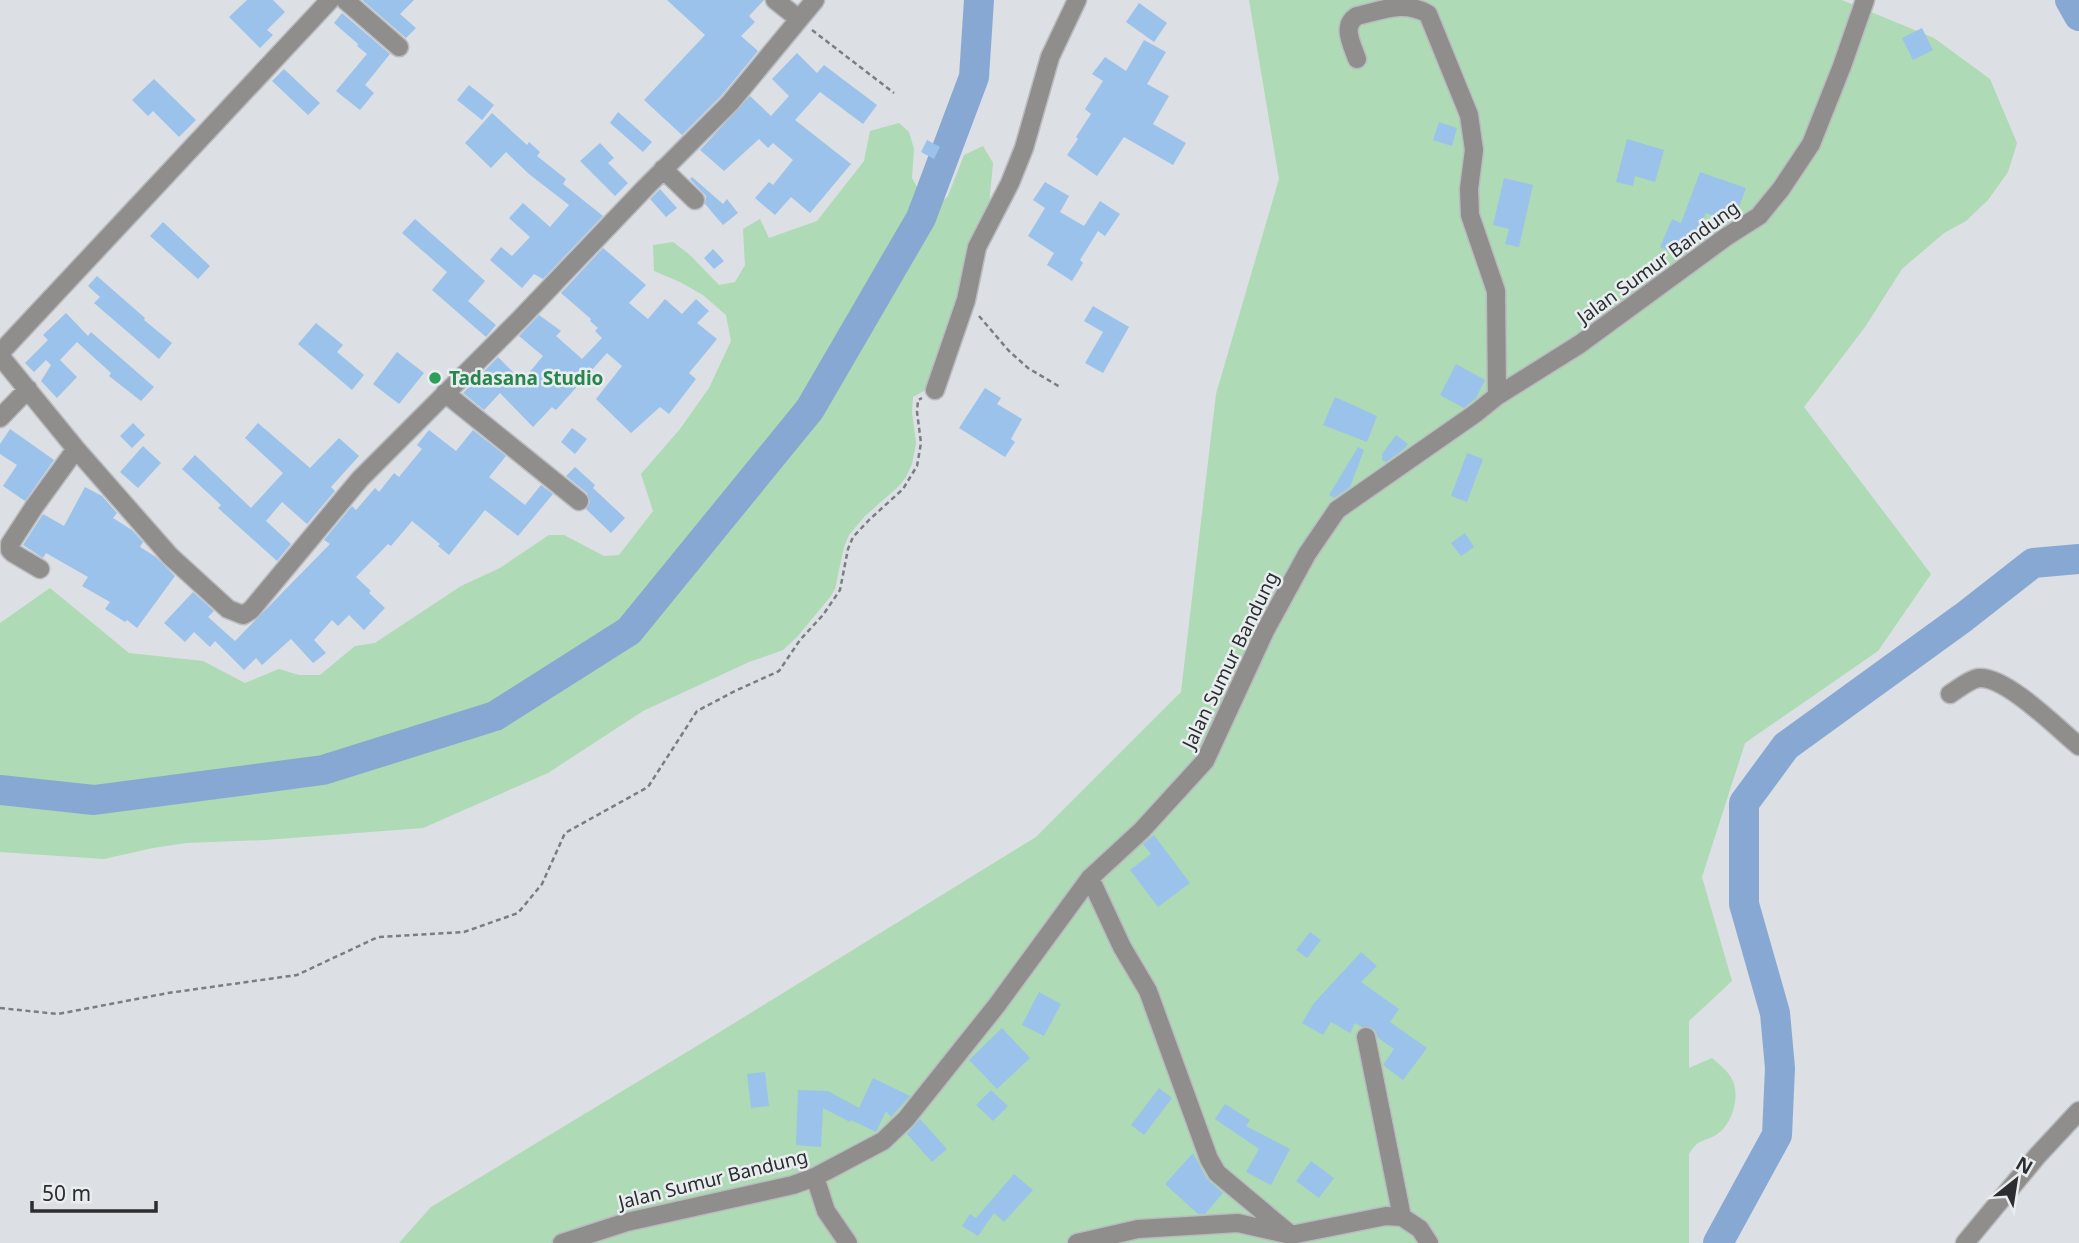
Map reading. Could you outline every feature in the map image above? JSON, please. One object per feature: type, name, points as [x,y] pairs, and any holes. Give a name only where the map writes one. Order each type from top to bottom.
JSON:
[{"type":"street","points":[[330,0],[0,355],[76,449],[170,556],[228,610],[243,615],[251,610],[360,479],[730,103],[815,0]]},
{"type":"street","points":[[345,0],[399,47]]},
{"type":"street","points":[[775,0],[799,19]]},
{"type":"street","points":[[935,390],[966,300],[976,247],[1010,184],[1024,148],[1050,57],[1077,0]]},
{"type":"street","name":"Jalan Sumur Bandung","points":[[562,1243],[626,1222],[793,1185],[815,1177],[883,1141],[906,1119],[997,1005],[1090,878],[1142,830],[1205,761],[1265,631],[1307,554],[1337,510],[1497,396],[1580,344],[1705,252],[1759,216],[1781,190],[1811,144],[1865,0]]},
{"type":"street","points":[[1357,59],[1348,30],[1352,19],[1411,5],[1428,14],[1469,114],[1474,150],[1469,188],[1470,215],[1496,291],[1497,396]]},
{"type":"street","points":[[663,169],[695,200]]},
{"type":"street","points":[[0,418],[28,389]]},
{"type":"street","points":[[445,393],[579,501]]},
{"type":"street","points":[[40,569],[13,553],[10,544],[76,449]]},
{"type":"street","points":[[1950,694],[1976,678],[1993,680],[2008,687],[2079,746]]},
{"type":"street","points":[[1090,878],[1122,947],[1149,991],[1202,1143],[1213,1166],[1217,1173],[1292,1235]]},
{"type":"street","points":[[1366,1037],[1402,1217]]},
{"type":"street","points":[[1965,1243],[2038,1155],[2075,1121]]},
{"type":"street","points":[[815,1177],[826,1212],[848,1243]]},
{"type":"street","points":[[1077,1243],[1138,1229],[1238,1223],[1292,1235],[1385,1216],[1402,1217],[1420,1229],[1429,1243]]},
{"type":"path","points":[[799,19],[894,93]]},
{"type":"path","points":[[966,300],[1009,351],[1028,368],[1060,387]]},
{"type":"path","points":[[0,1008],[58,1014],[168,993],[297,975],[378,937],[464,932],[518,913],[542,884],[565,833],[648,787],[697,711],[779,671],[840,590],[853,537],[910,479],[917,466],[921,443],[916,412],[918,400],[935,390]]},
{"type":"green space","points":[[1249,0],[1842,0],[1934,38],[1990,79],[2017,143],[2008,172],[1988,200],[1966,221],[1944,233],[1902,269],[1865,327],[1804,407],[1931,574],[1878,651],[1745,743],[1702,877],[1732,981],[1689,1021],[1689,1068],[1712,1058],[1730,1076],[1734,1084],[1735,1098],[1726,1126],[1716,1135],[1698,1143],[1689,1154],[1689,1243],[399,1243],[431,1207],[1036,837],[1181,692],[1216,394],[1279,179]]},
{"type":"green space","points":[[899,123],[909,132],[914,149],[912,178],[921,194],[936,207],[948,196],[964,155],[983,146],[993,163],[989,206],[931,387],[913,397],[916,443],[906,477],[849,535],[831,596],[783,650],[749,662],[643,711],[548,773],[423,828],[186,843],[104,859],[0,852],[0,623],[50,588],[129,653],[203,661],[245,683],[279,669],[299,675],[320,675],[355,646],[375,643],[461,586],[500,568],[549,535],[564,535],[604,556],[619,555],[653,511],[641,474],[680,429],[709,388],[731,341],[726,315],[703,295],[654,271],[653,245],[673,242],[690,255],[719,285],[735,282],[745,265],[743,229],[760,219],[769,238],[817,221],[864,161],[870,131]]},
{"type":"building","points":[[247,0],[273,0],[285,12],[267,30],[273,35],[260,48],[229,17]]},
{"type":"building","points":[[362,0],[414,0],[400,14],[416,28],[406,38]]},
{"type":"building","points":[[667,0],[764,0],[749,16],[755,22],[741,36],[758,51],[722,95],[682,135],[644,100],[705,35]]},
{"type":"building","points":[[1139,3],[1167,23],[1154,42],[1126,22]]},
{"type":"building","points":[[342,13],[390,54],[365,85],[374,93],[360,110],[336,91],[367,54],[334,23]]},
{"type":"building","points":[[1922,28],[1933,50],[1913,60],[1902,38]]},
{"type":"building","points":[[1144,40],[1166,52],[1147,84],[1169,96],[1153,124],[1186,143],[1173,165],[1124,137],[1097,176],[1067,155],[1091,114],[1085,109],[1103,81],[1092,74],[1105,57],[1126,71]]},
{"type":"building","points":[[797,53],[817,73],[824,65],[877,105],[863,124],[820,92],[795,120],[851,164],[810,213],[791,197],[775,215],[755,198],[769,182],[773,185],[793,160],[773,143],[768,148],[759,139],[724,171],[700,150],[750,96],[771,116],[789,96],[772,79]]},
{"type":"building","points":[[284,69],[320,103],[308,115],[272,81]]},
{"type":"building","points":[[154,79],[196,120],[179,137],[153,111],[148,116],[132,100]]},
{"type":"building","points":[[469,85],[494,105],[482,120],[457,100]]},
{"type":"building","points":[[618,112],[652,142],[643,152],[610,123]]},
{"type":"building","points":[[492,113],[527,145],[529,142],[540,152],[537,156],[566,179],[563,184],[603,216],[543,279],[534,274],[522,288],[490,260],[501,247],[512,256],[530,237],[509,218],[523,203],[550,227],[569,205],[506,152],[491,168],[465,143]]},
{"type":"building","points":[[1439,122],[1457,128],[1452,146],[1433,140]]},
{"type":"building","points":[[1627,139],[1664,150],[1655,182],[1635,176],[1633,186],[1616,182]]},
{"type":"building","points":[[927,140],[940,147],[934,159],[921,152]]},
{"type":"building","points":[[600,143],[614,158],[608,163],[628,183],[615,196],[580,161]]},
{"type":"building","points":[[1700,172],[1746,188],[1735,218],[1706,213],[1690,249],[1681,256],[1660,247],[1672,219],[1681,223]]},
{"type":"building","points":[[692,177],[723,204],[727,199],[738,213],[723,225],[705,204],[706,196],[690,179]]},
{"type":"building","points":[[1504,178],[1533,185],[1519,247],[1505,244],[1509,229],[1493,225]]},
{"type":"building","points":[[1045,182],[1069,196],[1060,212],[1084,226],[1100,201],[1120,214],[1105,236],[1098,231],[1080,260],[1083,263],[1072,281],[1047,265],[1054,253],[1028,236],[1045,208],[1033,200]]},
{"type":"building","points":[[660,189],[677,208],[666,217],[650,199]]},
{"type":"building","points":[[415,219],[485,281],[468,301],[496,325],[486,337],[432,290],[447,272],[402,233]]},
{"type":"building","points":[[163,222],[210,266],[198,279],[150,236]]},
{"type":"building","points":[[603,248],[646,285],[629,303],[648,319],[665,299],[682,314],[696,299],[709,311],[697,323],[717,339],[689,373],[696,379],[669,414],[660,407],[631,433],[596,399],[622,366],[607,353],[556,410],[552,407],[533,427],[500,393],[484,410],[463,393],[498,357],[522,381],[543,356],[519,336],[539,315],[561,331],[556,336],[582,359],[602,338],[595,331],[598,328],[591,319],[561,293]]},
{"type":"building","points":[[713,249],[724,261],[714,269],[704,258]]},
{"type":"building","points":[[97,276],[172,343],[159,359],[94,303],[100,297],[88,286]]},
{"type":"building","points":[[1093,306],[1129,327],[1103,373],[1085,363],[1103,332],[1084,321]]},
{"type":"building","points":[[66,313],[88,336],[91,332],[154,387],[141,401],[109,376],[111,373],[77,342],[60,360],[77,377],[57,398],[41,381],[51,365],[46,360],[34,372],[25,363],[48,340],[43,335]]},
{"type":"building","points":[[316,323],[343,345],[337,352],[364,375],[352,390],[298,344]]},
{"type":"building","points":[[397,352],[424,373],[399,404],[373,384]]},
{"type":"building","points":[[1456,364],[1485,380],[1476,398],[1464,408],[1440,395]]},
{"type":"building","points":[[985,388],[1001,398],[997,404],[1022,419],[1011,439],[1015,442],[1005,457],[959,428]]},
{"type":"building","points":[[1335,397],[1377,416],[1367,442],[1323,425]]},
{"type":"building","points":[[133,423],[145,435],[132,448],[120,436]]},
{"type":"building","points":[[258,423],[310,468],[339,438],[359,456],[331,487],[335,491],[307,524],[282,502],[266,521],[291,544],[277,561],[218,508],[221,505],[182,469],[195,455],[251,508],[283,473],[245,438]]},
{"type":"building","points":[[572,428],[587,439],[575,454],[561,442]]},
{"type":"building","points":[[10,429],[54,460],[25,501],[3,486],[17,465],[0,454],[0,444]]},
{"type":"building","points":[[429,430],[456,451],[473,430],[506,456],[489,477],[525,505],[541,485],[553,494],[518,536],[485,510],[449,555],[412,521],[391,546],[388,544],[356,577],[385,608],[364,630],[349,615],[338,626],[332,620],[314,640],[326,653],[313,663],[291,639],[262,665],[256,658],[244,670],[215,641],[210,647],[194,632],[185,642],[164,623],[193,592],[214,611],[208,617],[235,641],[330,544],[324,540],[352,506],[356,510],[375,488],[379,492],[394,473],[399,477],[422,449],[417,445]]},
{"type":"building","points":[[1396,435],[1408,444],[1386,462],[1382,460],[1382,454]]},
{"type":"building","points":[[143,446],[161,463],[138,488],[120,472]]},
{"type":"building","points":[[1358,447],[1364,450],[1350,487],[1334,498],[1329,495]]},
{"type":"building","points":[[1467,453],[1483,459],[1467,502],[1451,496]]},
{"type":"building","points":[[575,467],[625,518],[611,533],[586,509],[590,502],[587,493],[566,476]]},
{"type":"building","points":[[85,487],[102,496],[117,513],[113,518],[132,530],[143,542],[140,547],[156,557],[175,576],[137,628],[105,609],[110,602],[82,586],[88,577],[46,553],[43,558],[23,545],[43,514],[64,526]]},
{"type":"building","points":[[1465,533],[1474,547],[1461,556],[1451,543]]},
{"type":"building","points":[[1154,835],[1190,883],[1158,907],[1130,870],[1151,854],[1143,844]]},
{"type":"building","points":[[1310,932],[1321,940],[1307,958],[1296,950]]},
{"type":"building","points":[[1361,952],[1377,966],[1361,982],[1399,1009],[1390,1022],[1427,1048],[1403,1080],[1383,1065],[1394,1049],[1378,1038],[1375,1030],[1370,1027],[1355,1023],[1350,1033],[1331,1022],[1323,1035],[1302,1023],[1314,1003]]},
{"type":"building","points":[[1039,992],[1061,1004],[1044,1036],[1022,1025]]},
{"type":"building","points":[[1002,1028],[1030,1058],[997,1089],[969,1060]]},
{"type":"building","points":[[765,1072],[769,1106],[751,1108],[747,1074]]},
{"type":"building","points":[[873,1078],[910,1096],[891,1117],[886,1111],[876,1132],[823,1108],[821,1147],[796,1145],[798,1090],[828,1091],[859,1108]]},
{"type":"building","points":[[1159,1088],[1172,1098],[1144,1135],[1131,1125]]},
{"type":"building","points":[[991,1090],[1008,1106],[993,1121],[976,1105]]},
{"type":"building","points":[[1225,1104],[1250,1120],[1246,1126],[1290,1149],[1271,1185],[1246,1172],[1259,1149],[1215,1119]]},
{"type":"building","points":[[920,1119],[947,1149],[932,1162],[907,1134]]},
{"type":"building","points":[[1193,1153],[1207,1179],[1223,1193],[1205,1214],[1198,1214],[1165,1184]]},
{"type":"building","points":[[1311,1161],[1334,1178],[1319,1198],[1296,1181]]},
{"type":"building","points":[[1014,1174],[1033,1190],[1004,1222],[994,1213],[978,1236],[962,1226],[970,1214],[976,1218]]},
{"type":"waterway","points":[[0,790],[94,800],[323,770],[495,716],[629,631],[810,409],[921,218],[974,77],[979,0]]},
{"type":"waterway","points":[[2070,0],[2079,16]]},
{"type":"waterway","points":[[1718,1243],[1777,1135],[1780,1068],[1775,1013],[1744,904],[1744,803],[1786,746],[1964,617],[2033,563],[2079,559]]},
{"type":"place","name":"Tadasana Studio","points":[[435,378]]}]
